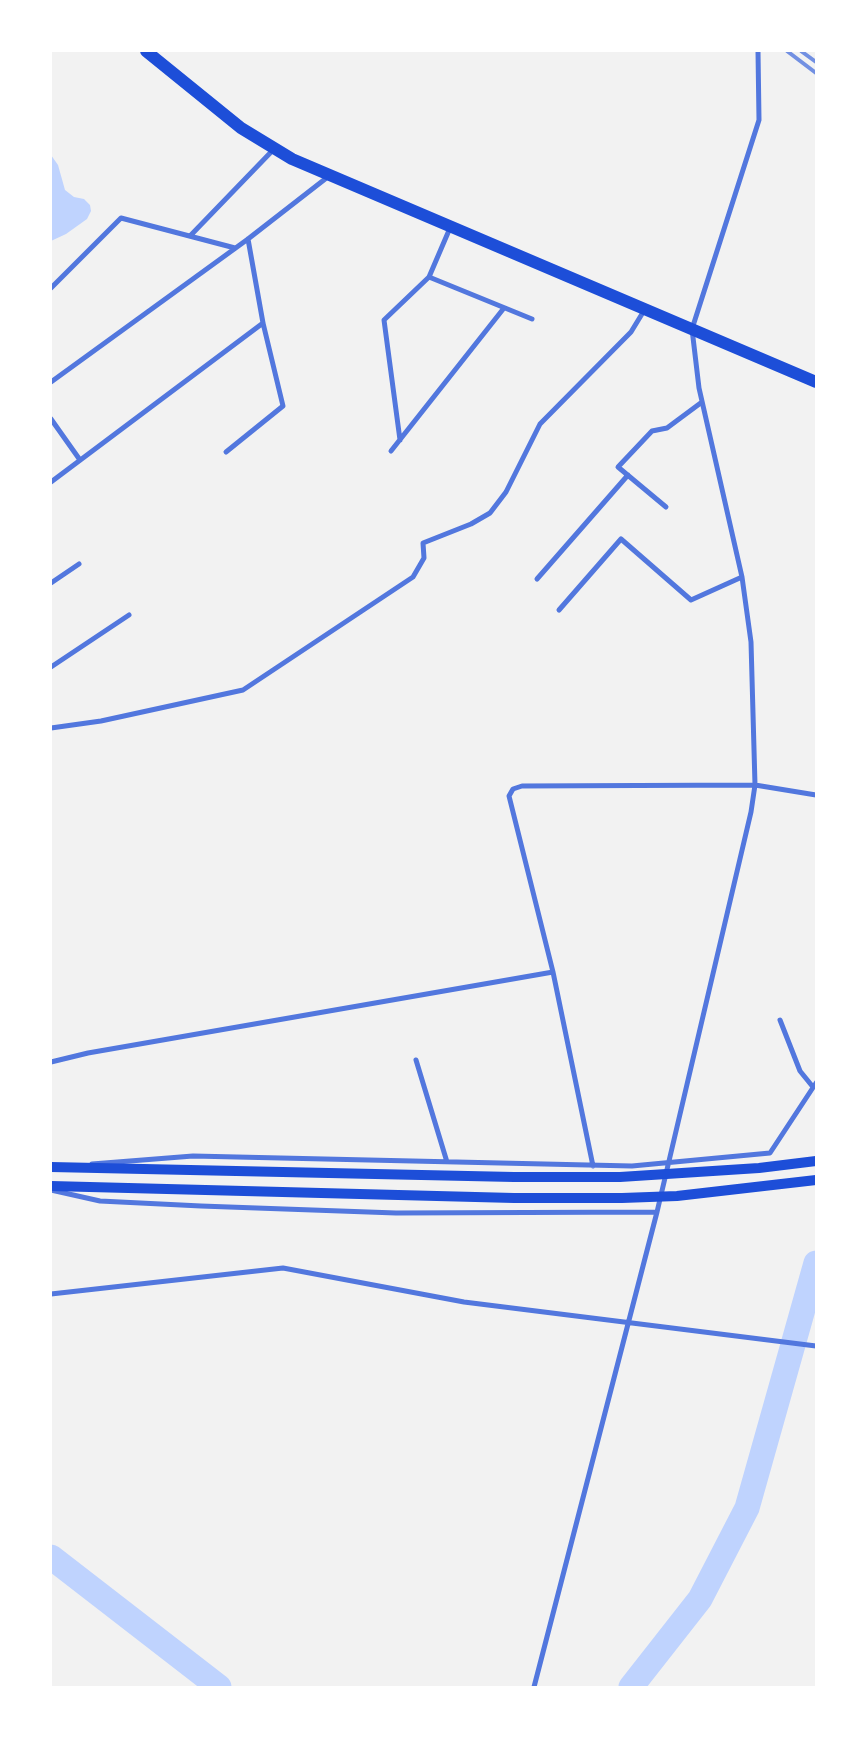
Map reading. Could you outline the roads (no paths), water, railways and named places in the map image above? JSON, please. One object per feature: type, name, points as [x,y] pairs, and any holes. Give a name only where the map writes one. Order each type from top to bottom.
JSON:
[{"type":"main road","points":[[146,51],[240,128],[274,149],[330,176],[450,228],[646,308],[816,382]]},
{"type":"main road","points":[[57,1167],[514,1177],[675,1175],[816,1161]]},
{"type":"main road","points":[[51,1186],[514,1198],[677,1196],[816,1180]]},
{"type":"street","points":[[534,1687],[657,1212],[755,785],[751,642],[742,577],[702,402],[692,329],[759,120],[758,51]]},
{"type":"street","points":[[190,236],[274,149]]},
{"type":"street","points":[[51,382],[248,239],[330,176]]},
{"type":"street","points":[[51,288],[121,218],[235,248]]},
{"type":"street","points":[[400,440],[384,320],[430,277],[450,228]]},
{"type":"street","points":[[226,452],[283,406],[263,323],[248,239]]},
{"type":"street","points":[[430,277],[532,319]]},
{"type":"street","points":[[391,451],[504,308]]},
{"type":"street","points":[[51,728],[101,721],[243,690],[413,577],[424,558],[423,543],[471,524],[490,512],[506,492],[540,424],[631,332],[646,308]]},
{"type":"street","points":[[51,482],[263,323]]},
{"type":"street","points":[[666,507],[618,467],[652,431],[667,428],[702,402]]},
{"type":"street","points":[[51,418],[80,460]]},
{"type":"street","points":[[537,579],[628,475]]},
{"type":"street","points":[[559,610],[621,539],[691,600],[742,577]]},
{"type":"street","points":[[51,583],[80,564]]},
{"type":"street","points":[[51,667],[129,615]]},
{"type":"street","points":[[594,1166],[553,972],[509,796],[513,789],[522,786],[755,785],[816,795]]},
{"type":"street","points":[[51,1062],[553,972]]},
{"type":"street","points":[[57,1167],[148,1158],[193,1156],[594,1166],[667,1164],[770,1153],[815,1085],[800,1072],[780,1020]]},
{"type":"street","points":[[416,1060],[447,1162]]},
{"type":"street","points":[[51,1190],[100,1201],[220,1207],[396,1213],[657,1212]]},
{"type":"street","points":[[51,1294],[282,1268],[464,1302],[628,1321],[813,1346]]},
{"type":"water","points":[[51,155],[58,165],[65,190],[74,197],[84,199],[90,205],[91,211],[87,219],[66,234],[51,241]]},
{"type":"waterway","points":[[631,1687],[700,1599],[747,1508],[816,1263]]},
{"type":"waterway","points":[[51,1557],[219,1687]]},
{"type":"railway","points":[[787,51],[816,73]]},
{"type":"railway","points":[[801,51],[816,62]]}]
